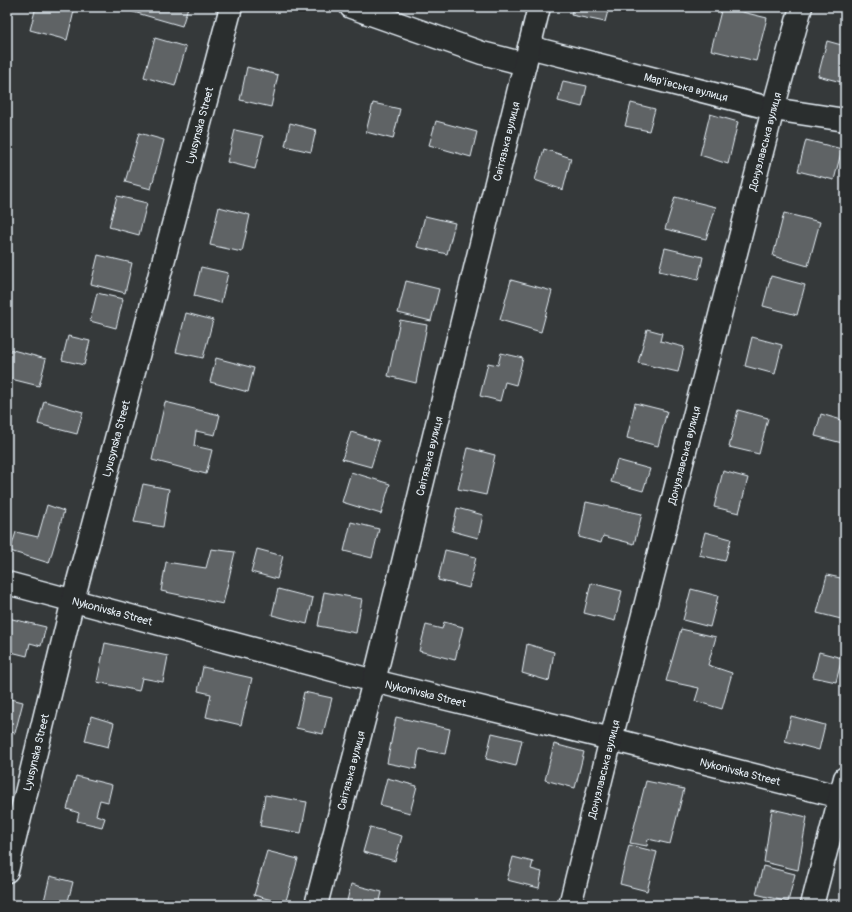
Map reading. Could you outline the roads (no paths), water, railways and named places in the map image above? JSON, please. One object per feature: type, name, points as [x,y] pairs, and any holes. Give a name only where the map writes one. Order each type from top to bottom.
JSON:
[{"type":"street","name":"Lyusynska Street","points":[[7,871],[73,600],[231,7]]},
{"type":"street","name":"Мар'ївська вулиця","points":[[351,7],[482,53],[527,56],[773,109],[845,120]]},
{"type":"street","name":"Світязька вулиця","points":[[316,905],[374,681],[539,7]]},
{"type":"street","name":"Донузлавська вулиця","points":[[570,905],[611,739],[773,109],[801,7]]},
{"type":"street","name":"Nykonivska Street","points":[[7,583],[374,681],[611,739],[843,791]]},
{"type":"street","points":[[812,905],[843,791]]}]
